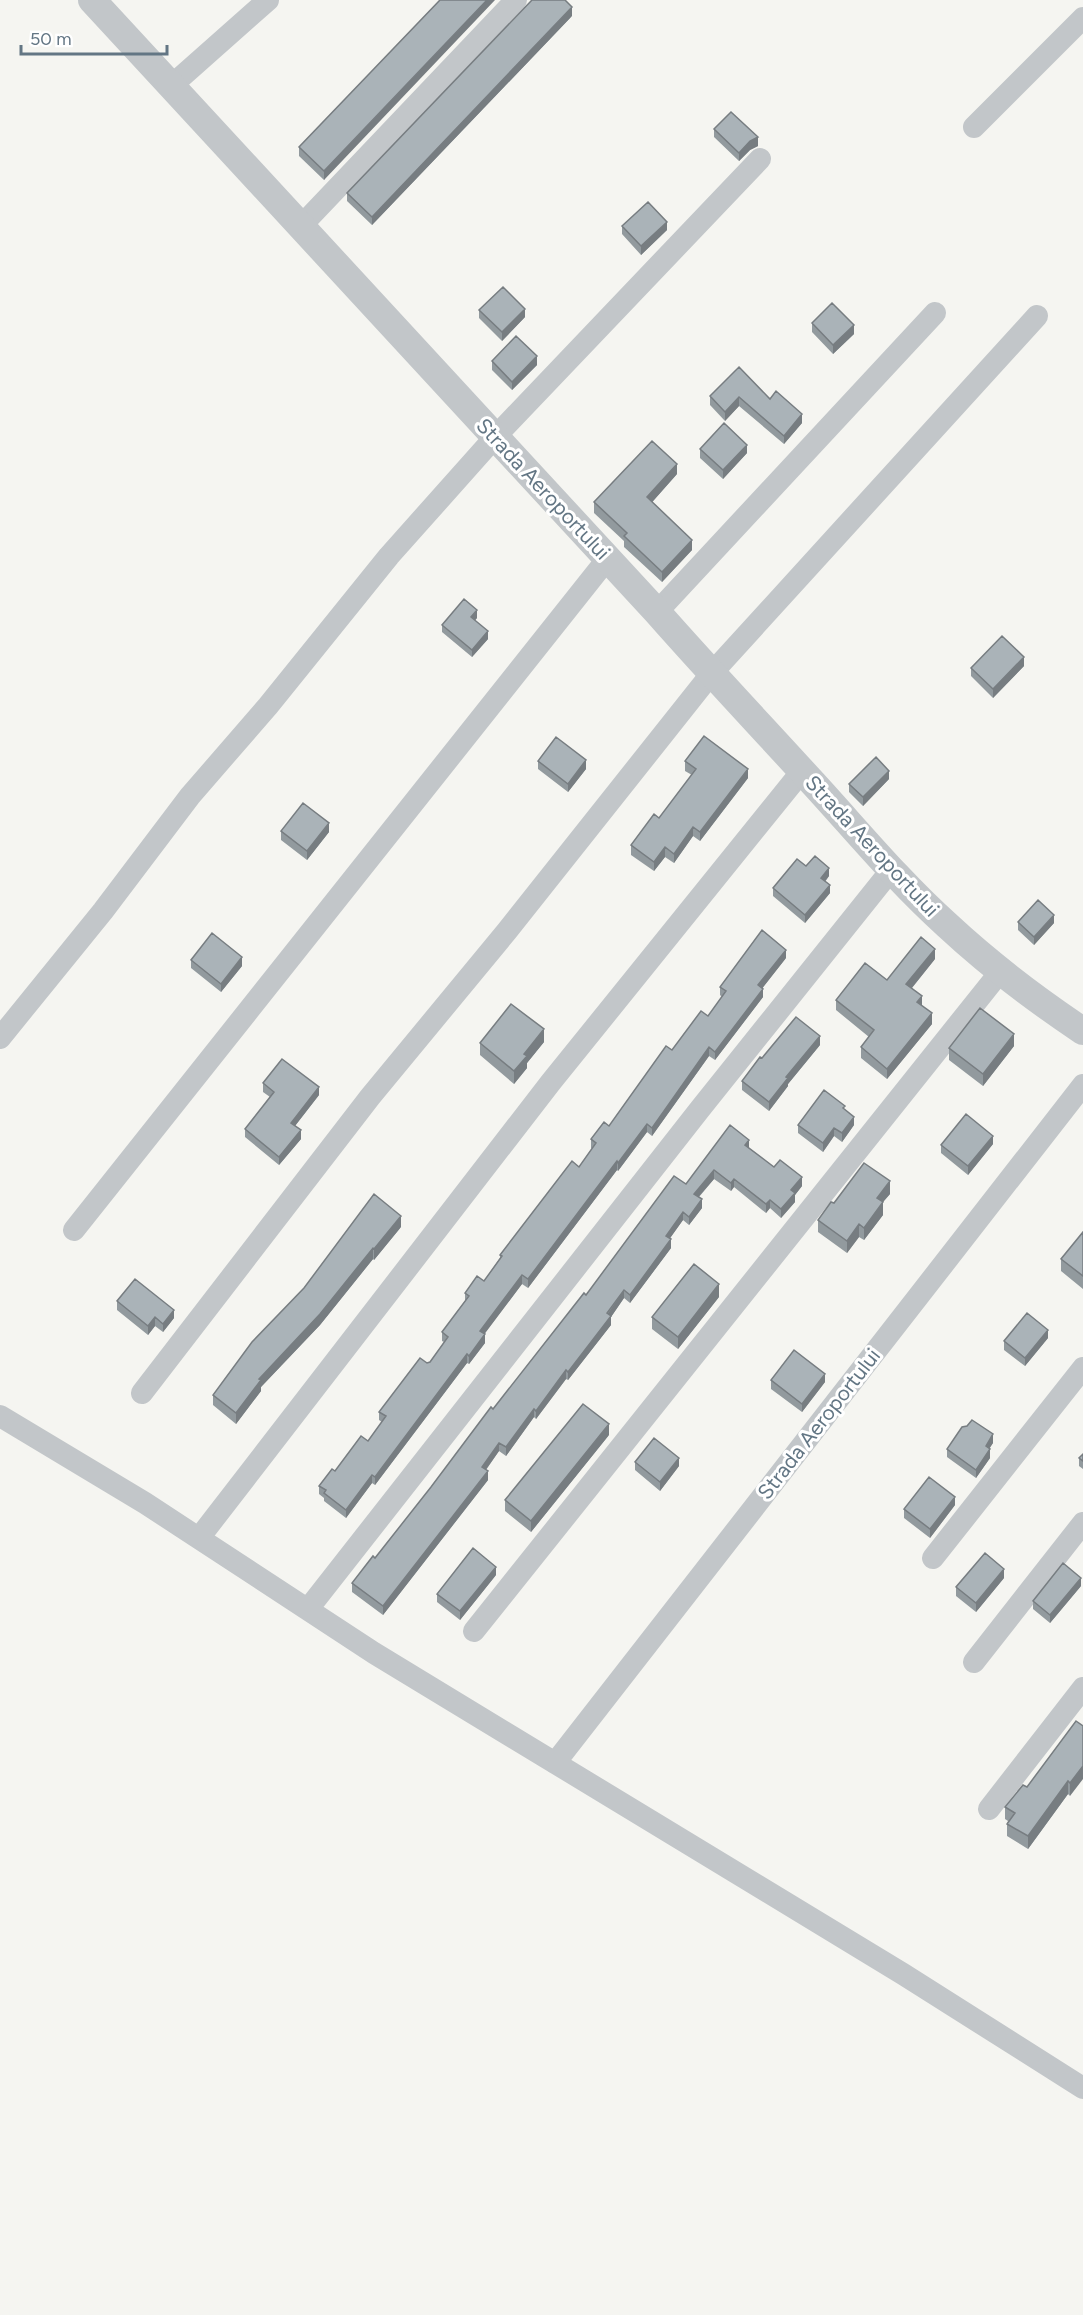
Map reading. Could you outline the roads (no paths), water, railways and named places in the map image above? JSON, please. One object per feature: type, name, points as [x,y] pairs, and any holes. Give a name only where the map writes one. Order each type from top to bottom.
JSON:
[{"type":"street","name":"Strada Aeroportului","points":[[92,0],[892,869],[946,924],[1000,972],[1044,1006],[1083,1031]]},
{"type":"street","points":[[171,86],[268,0]]},
{"type":"street","points":[[301,226],[516,0]]},
{"type":"street","points":[[975,127],[1083,18]]},
{"type":"street","points":[[0,1038],[103,911],[190,796],[268,706],[389,556],[495,437],[760,159]]},
{"type":"street","points":[[657,612],[935,313]]},
{"type":"street","points":[[142,1393],[370,1097],[507,931],[711,674],[1037,316]]},
{"type":"street","points":[[74,1230],[608,558]]},
{"type":"street","points":[[199,1538],[551,1082],[802,771]]},
{"type":"street","points":[[308,1610],[700,1109],[892,869]]},
{"type":"street","points":[[474,1631],[1000,972]]},
{"type":"street","name":"Strada Aeroportului","points":[[555,1763],[1083,1085]]},
{"type":"street","points":[[933,1558],[1083,1368]]},
{"type":"street","points":[[0,1416],[199,1538],[374,1653],[893,1968],[1083,2088]]},
{"type":"street","points":[[974,1662],[1083,1523]]},
{"type":"street","points":[[989,1809],[1083,1688]]}]
